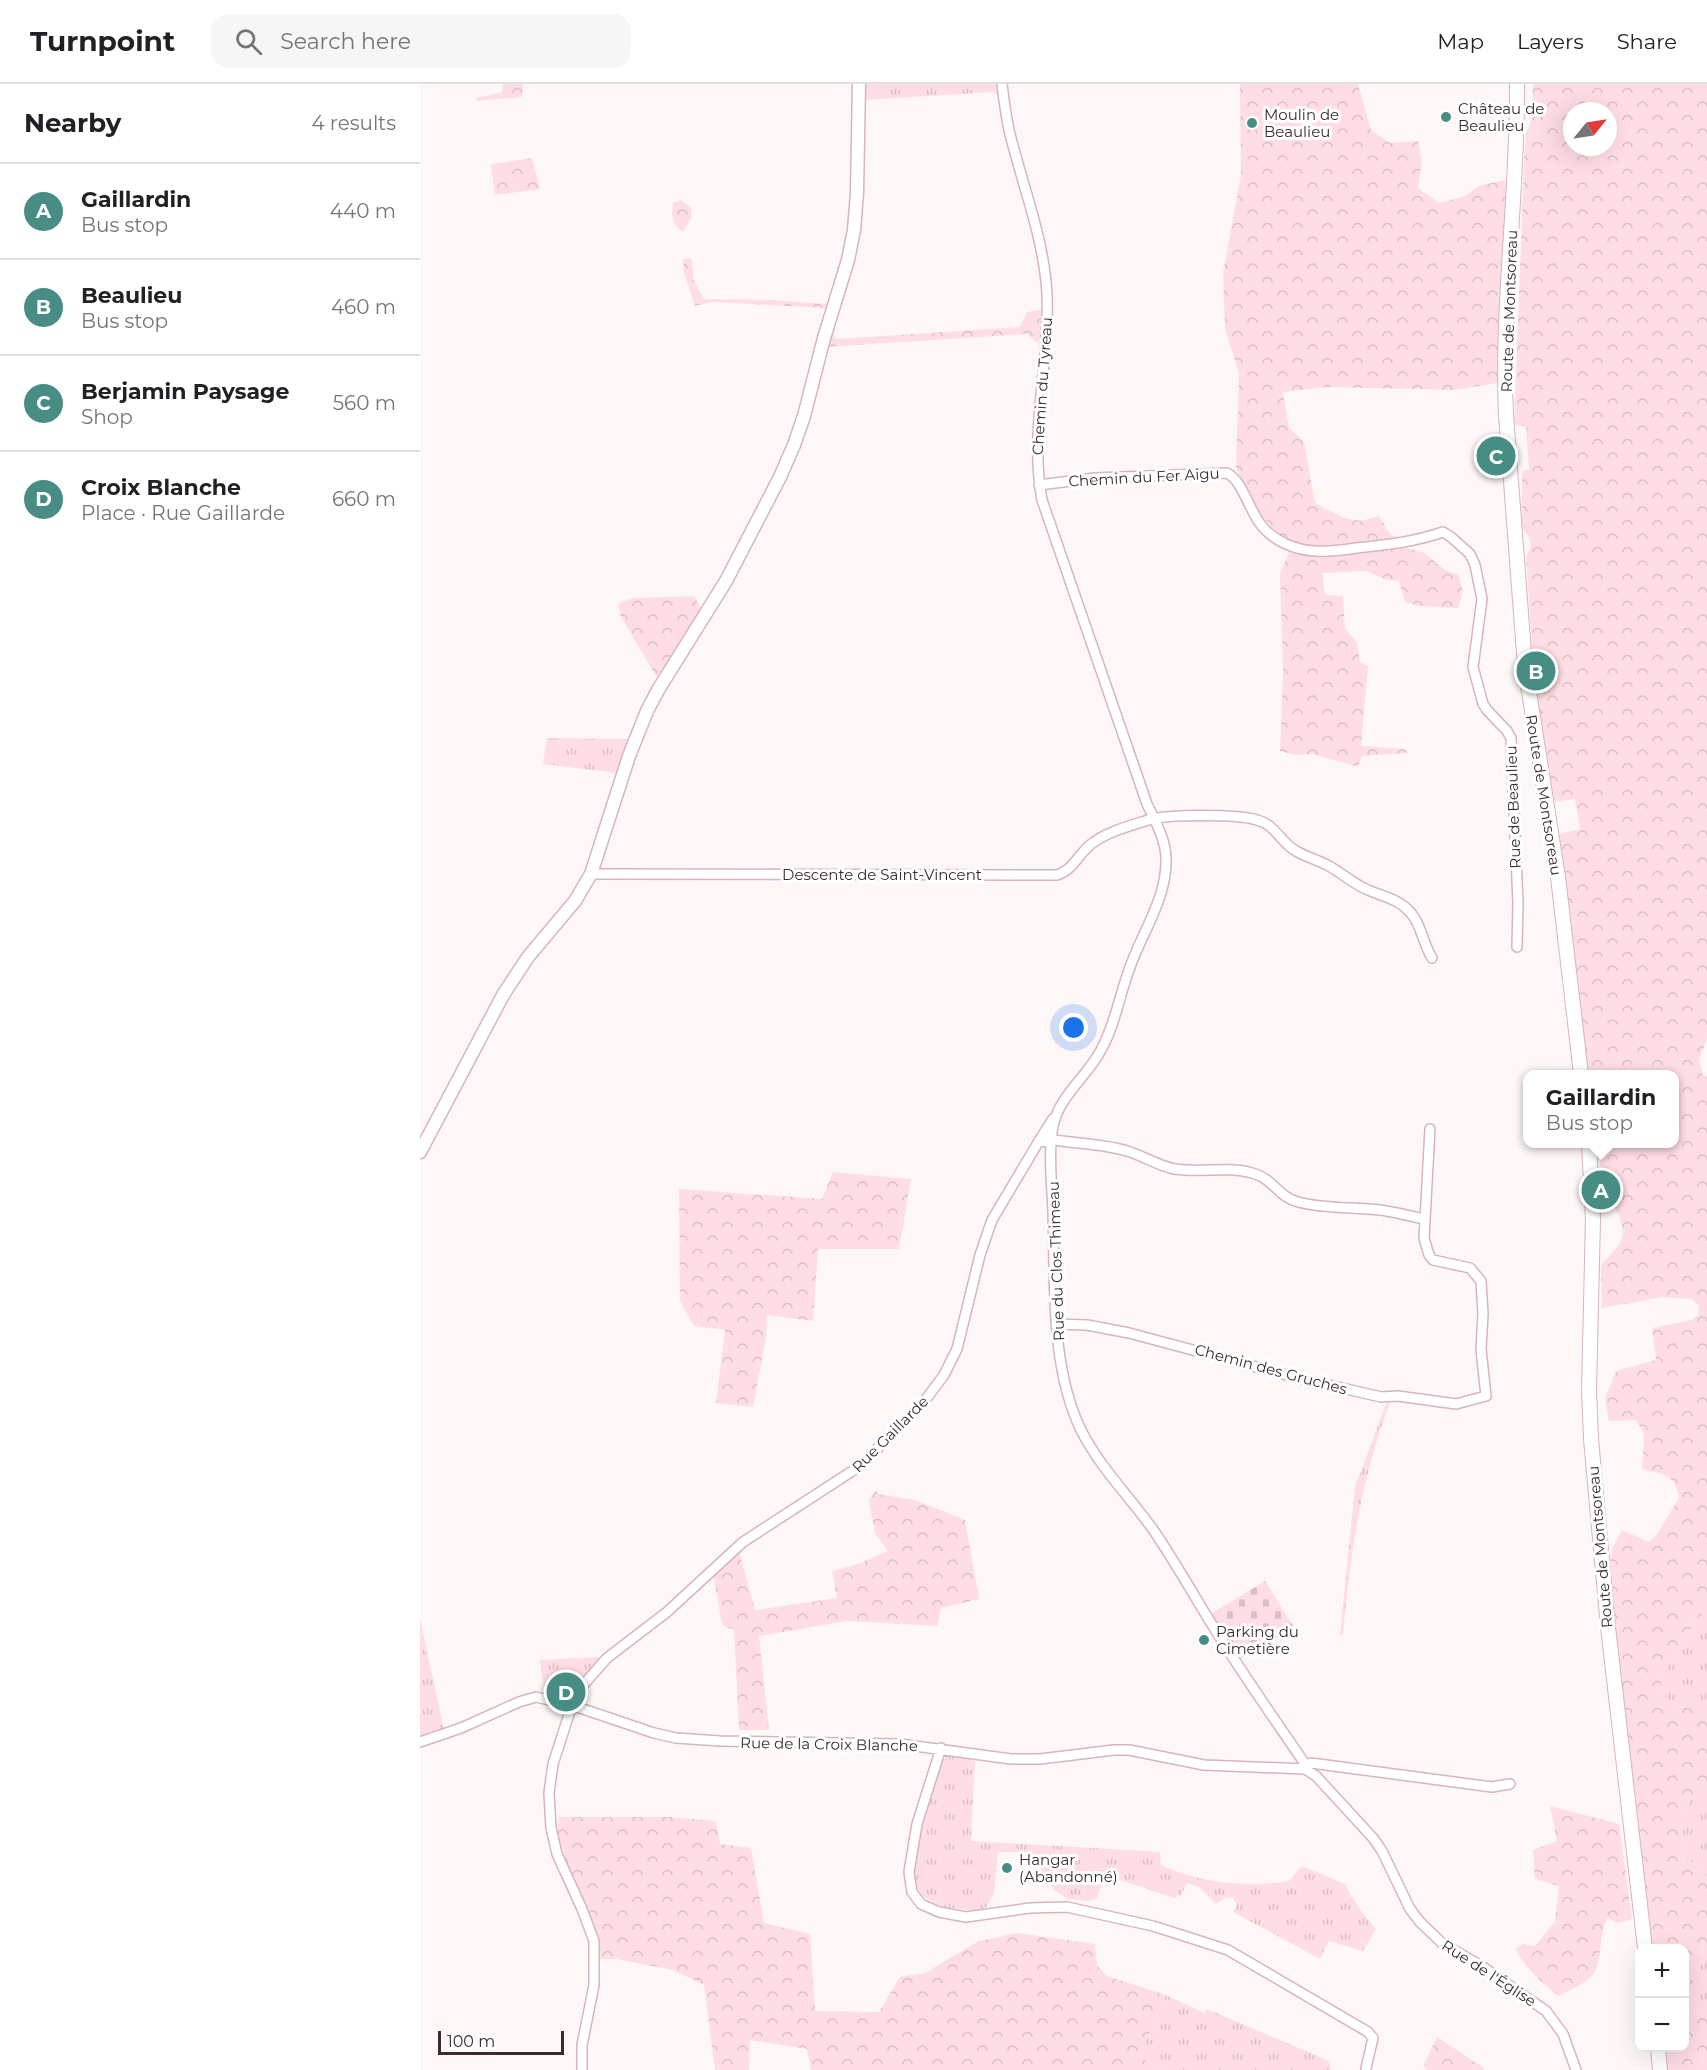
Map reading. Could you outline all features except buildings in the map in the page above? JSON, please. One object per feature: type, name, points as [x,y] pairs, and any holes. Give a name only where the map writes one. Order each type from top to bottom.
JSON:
[{"type":"main road","name":"Route de Montsoreau","points":[[1517,84],[1517,154],[1506,343],[1506,415],[1527,677],[1558,877],[1581,1070]]},
{"type":"main road","name":"Route de Montsoreau","points":[[1589,1148],[1593,1219],[1589,1390],[1591,1439],[1608,1627],[1645,1944]]},
{"type":"main road","points":[[1658,2052],[1660,2070]]},
{"type":"street","points":[[420,1152],[506,990],[528,957],[574,901],[591,874],[629,756],[647,711],[726,581],[794,445],[849,260],[857,193],[859,84]]},
{"type":"street","name":"Chemin du Tyreau","points":[[1002,84],[1008,129],[1035,228],[1046,279],[1045,337],[1037,438],[1039,485],[1047,518],[1154,819]]},
{"type":"street","name":"Chemin du Fer Aigu","points":[[1039,485],[1106,477],[1227,472],[1237,481],[1253,515],[1265,530],[1278,540],[1292,546],[1315,551],[1350,549],[1409,542],[1443,532],[1458,542]]},
{"type":"street","name":"Rue de Beaulieu","points":[[1458,542],[1472,556],[1482,592],[1473,667],[1483,704],[1511,738],[1518,903],[1517,948]]},
{"type":"street","name":"Descente de Saint-Vincent","points":[[591,874],[1058,875],[1067,872],[1089,846],[1102,837],[1154,819],[1200,816],[1256,819],[1265,822],[1294,850],[1330,867],[1368,890],[1402,903],[1419,925],[1425,947],[1432,958]]},
{"type":"street","name":"Rue du Clos Thimeau","points":[[1154,819],[1166,851],[1166,871],[1159,898],[1146,933],[1133,958],[1116,1015],[1104,1044],[1094,1063],[1056,1115],[1052,1141],[1056,1324],[1065,1384],[1081,1431],[1103,1467],[1154,1531],[1216,1632],[1305,1764],[1305,1769]]},
{"type":"street","name":"Rue Gaillarde","points":[[571,1705],[585,1683],[607,1658],[667,1612],[744,1542],[860,1466],[923,1403],[944,1375],[957,1349],[980,1255],[992,1220],[1056,1115]]},
{"type":"street","points":[[1039,1141],[1055,1140],[1108,1146],[1177,1170],[1247,1172],[1264,1177],[1272,1182],[1283,1196],[1300,1203],[1379,1210],[1425,1219],[1430,1129]]},
{"type":"street","name":"Chemin des Gruches","points":[[1056,1324],[1087,1325],[1129,1333],[1290,1376],[1381,1397],[1398,1396],[1456,1404],[1486,1396],[1481,1348],[1483,1314],[1481,1281],[1470,1268],[1433,1260],[1426,1248],[1424,1238],[1425,1219]]},
{"type":"street","name":"Rue de la Croix Blanche","points":[[420,1742],[536,1697],[571,1705],[654,1733],[676,1738],[720,1742],[900,1743],[1011,1759],[1040,1759],[1130,1750],[1204,1765],[1305,1769],[1311,1763],[1492,1787],[1510,1784]]},
{"type":"street","points":[[571,1705],[554,1764],[549,1793],[551,1828],[557,1854],[594,1941],[594,1985],[583,2035],[582,2070]]},
{"type":"street","points":[[941,1748],[917,1824],[909,1872],[912,1892],[921,1904],[939,1912],[966,1917],[1030,1908],[1067,1907],[1153,1926],[1228,1950],[1368,2032],[1372,2038],[1366,2067]]},
{"type":"street","name":"Rue de l'Église","points":[[1305,1769],[1316,1776],[1383,1851],[1410,1909],[1420,1922],[1443,1944],[1484,1967],[1546,2011],[1563,2034],[1576,2070]]},
{"type":"green space","points":[[503,84],[523,84],[522,97],[477,101],[476,98],[502,92]]},
{"type":"green space","points":[[866,84],[998,84],[1000,97],[993,92],[864,100]]},
{"type":"green space","points":[[1240,84],[1358,84],[1371,130],[1390,143],[1418,141],[1422,161],[1418,188],[1439,203],[1465,196],[1479,186],[1505,180],[1509,199],[1498,383],[1455,390],[1326,387],[1283,392],[1289,428],[1304,442],[1315,503],[1344,518],[1361,521],[1379,516],[1390,534],[1402,540],[1406,548],[1423,552],[1445,570],[1458,575],[1463,591],[1458,608],[1419,606],[1405,602],[1399,581],[1387,580],[1366,571],[1322,573],[1325,595],[1343,596],[1345,628],[1357,643],[1360,662],[1368,666],[1361,746],[1405,749],[1407,753],[1362,756],[1358,767],[1313,754],[1295,755],[1280,751],[1283,673],[1280,573],[1291,548],[1255,508],[1236,468],[1239,373],[1225,329],[1223,273],[1241,175]]},
{"type":"green space","points":[[1533,84],[1707,84],[1707,1039],[1699,1059],[1703,1075],[1707,1077],[1707,1608],[1695,1621],[1660,1678],[1665,1697],[1683,1708],[1707,1708],[1707,1790],[1697,1790],[1683,1812],[1682,1856],[1704,1871],[1707,1878],[1707,1954],[1689,1956],[1689,1944],[1650,1944],[1622,1703],[1610,1560],[1613,1547],[1622,1530],[1649,1542],[1656,1536],[1679,1498],[1671,1479],[1642,1469],[1644,1434],[1636,1420],[1609,1421],[1605,1399],[1616,1371],[1656,1360],[1652,1328],[1692,1320],[1698,1315],[1699,1306],[1691,1299],[1663,1297],[1602,1308],[1601,1265],[1620,1243],[1623,1229],[1602,1181],[1597,1148],[1679,1148],[1679,1070],[1588,1070],[1559,834],[1580,829],[1575,799],[1552,802],[1534,676],[1526,556],[1531,546],[1522,528],[1522,471],[1529,469],[1526,426],[1514,425],[1525,139],[1532,117]]},
{"type":"green space","points":[[532,158],[540,189],[495,195],[491,164]]},
{"type":"green space","points":[[681,200],[691,208],[691,218],[683,232],[674,223],[672,216],[673,203]]},
{"type":"green space","points":[[683,259],[691,259],[693,279],[704,299],[773,300],[826,304],[827,308],[711,302],[695,306],[684,273]]},
{"type":"green space","points":[[1041,310],[1042,332],[1037,343],[1027,334],[826,347],[831,329],[836,339],[1020,327],[1027,312]]},
{"type":"green space","points":[[694,596],[702,610],[664,672],[656,676],[621,617],[618,604],[633,598]]},
{"type":"green space","points":[[547,738],[628,739],[617,773],[543,764]]},
{"type":"green space","points":[[833,1172],[911,1179],[899,1249],[818,1249],[813,1321],[767,1315],[766,1338],[753,1407],[716,1403],[725,1330],[694,1326],[680,1300],[679,1189],[822,1199]]},
{"type":"green space","points":[[1390,1403],[1364,1488],[1353,1546],[1343,1634],[1340,1635],[1355,1487],[1386,1404]]},
{"type":"green space","points":[[876,1490],[878,1494],[915,1500],[965,1520],[979,1599],[941,1608],[937,1626],[847,1621],[759,1636],[769,1730],[739,1730],[734,1630],[722,1625],[713,1572],[738,1547],[755,1610],[837,1598],[832,1571],[858,1564],[888,1551],[875,1533],[869,1501]]},
{"type":"green space","points":[[1265,1581],[1294,1627],[1238,1661],[1209,1615]]},
{"type":"green space","points":[[1707,1608],[1707,1708],[1683,1708],[1665,1697],[1660,1678],[1695,1621]]},
{"type":"green space","points":[[420,1619],[444,1730],[420,1738]]},
{"type":"green space","points":[[598,1657],[600,1660],[573,1695],[562,1698],[548,1692],[542,1677],[540,1660]]},
{"type":"green space","points":[[951,1755],[975,1761],[971,1841],[1160,1852],[1161,1865],[1176,1871],[1208,1880],[1240,1884],[1289,1881],[1302,1866],[1345,1884],[1359,1908],[1376,1929],[1363,1951],[1329,1941],[1320,1959],[1233,1912],[1237,1905],[1233,1898],[1226,1897],[1216,1904],[1199,1887],[1187,1883],[1181,1895],[1174,1898],[1105,1875],[1097,1898],[1088,1901],[1068,1899],[1054,1890],[1040,1868],[1024,1852],[998,1852],[994,1893],[987,1907],[975,1911],[943,1907],[922,1896],[912,1873],[920,1829],[941,1761]]},
{"type":"green space","points":[[1697,1789],[1707,1790],[1707,1878],[1704,1871],[1682,1856],[1683,1812]]},
{"type":"green space","points":[[1550,1806],[1619,1824],[1632,1919],[1618,1923],[1608,1918],[1596,1970],[1585,1982],[1559,1996],[1529,1969],[1516,1949],[1523,1944],[1535,1946],[1555,1921],[1559,1886],[1535,1879],[1533,1850],[1557,1841]]},
{"type":"green space","points":[[559,1817],[670,1817],[716,1821],[720,1844],[751,1848],[764,1923],[810,1934],[815,2011],[879,2012],[900,1977],[925,1973],[979,1941],[1017,1933],[1095,1944],[1097,1965],[1107,1976],[1166,1995],[1139,2056],[1161,2070],[811,2070],[807,2049],[750,2040],[749,2070],[715,2070],[704,1985],[673,1970],[616,1959],[599,1959],[557,1833]]},
{"type":"green space","points":[[1707,1954],[1707,2008],[1689,2011],[1689,1998],[1689,1956]]},
{"type":"green space","points":[[1166,1995],[1204,2013],[1207,2009],[1329,2061],[1331,2070],[1161,2070],[1139,2056]]},
{"type":"green space","points":[[1707,2008],[1707,2070],[1665,2070],[1663,2052],[1689,2052],[1689,2011]]},
{"type":"green space","points":[[1437,2037],[1484,2070],[1427,2070],[1423,2066]]},
{"type":"place","name":"Château de Beaulieu","points":[[1446,117]]},
{"type":"place","name":"Moulin de Beaulieu","points":[[1252,123]]},
{"type":"place","name":"Berjamin Paysage","points":[[1496,456]]},
{"type":"place","name":"Beaulieu","points":[[1536,671]]},
{"type":"place","name":"Gaillardin","points":[[1601,1190]]},
{"type":"place","name":"Parking du Cimetière","points":[[1204,1640]]},
{"type":"place","name":"Croix Blanche","points":[[566,1692]]},
{"type":"place","name":"Hangar (Abandonné)","points":[[1007,1868]]}]
